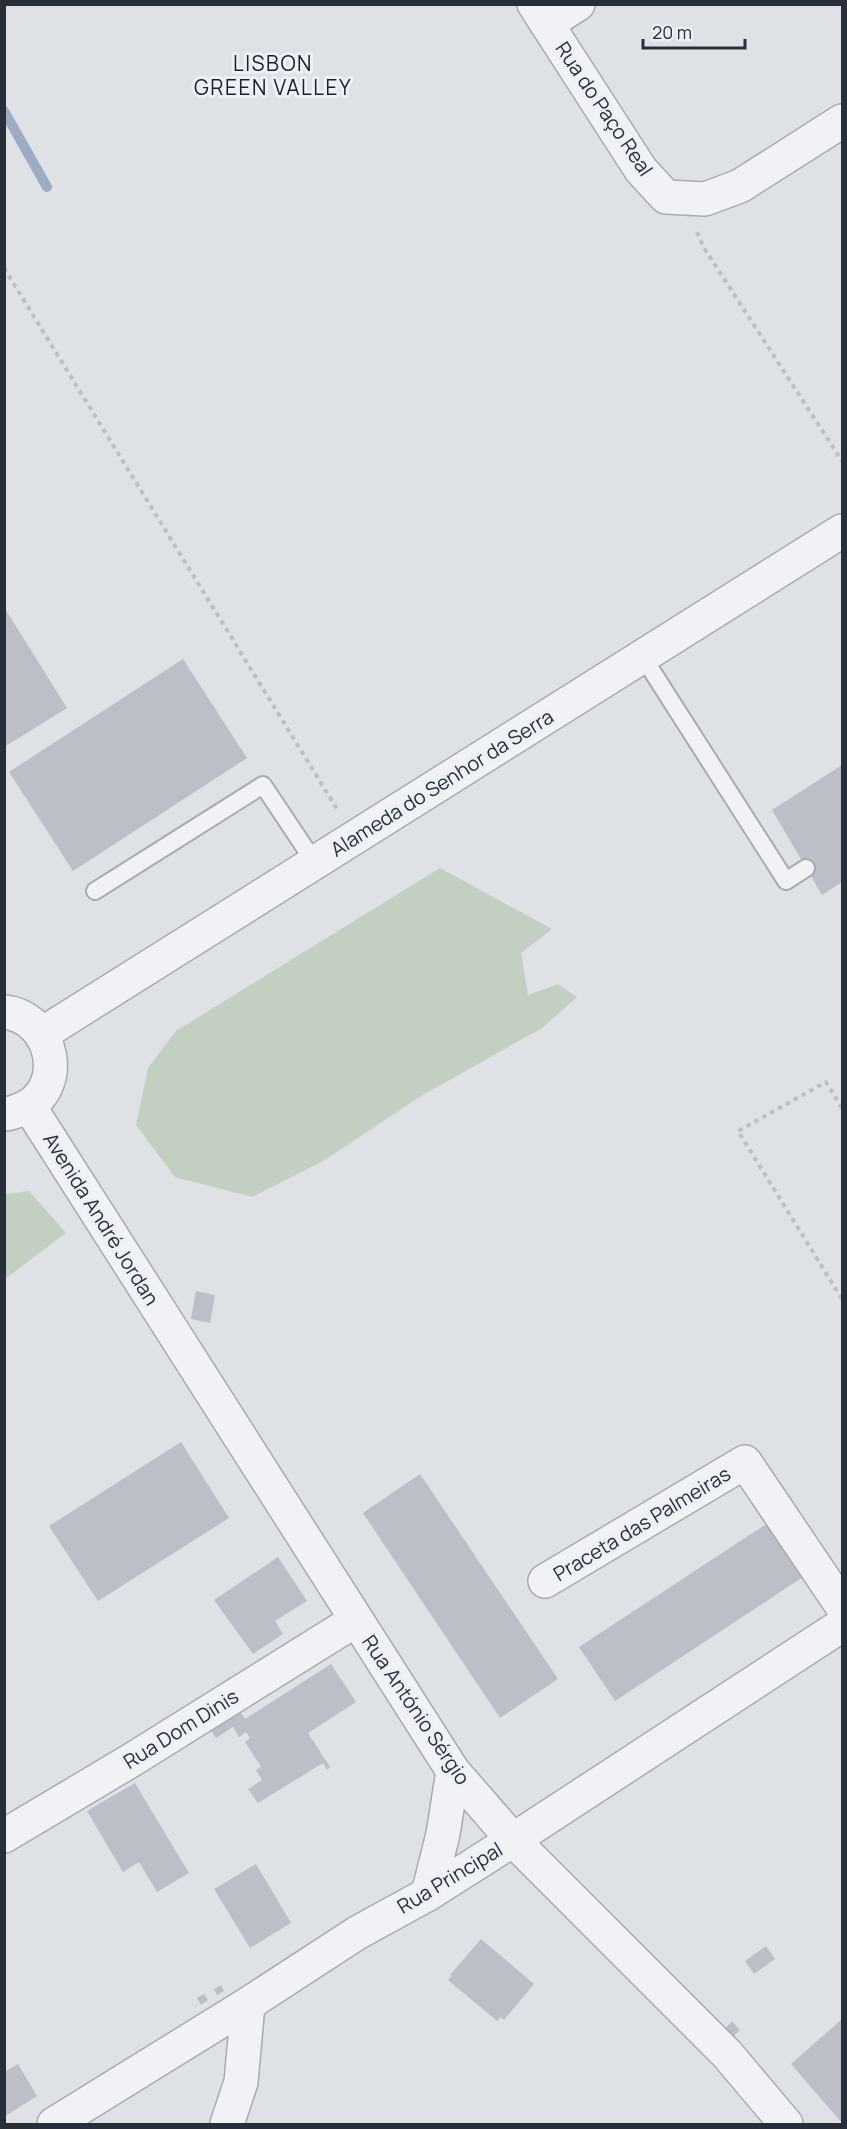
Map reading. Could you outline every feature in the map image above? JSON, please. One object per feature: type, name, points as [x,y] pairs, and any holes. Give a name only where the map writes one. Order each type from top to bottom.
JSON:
[{"type":"street","points":[[541,14],[578,4]]},
{"type":"street","name":"Rua do Paço Real","points":[[541,14],[641,170],[666,197],[705,199],[740,186],[843,122]]},
{"type":"street","name":"Alameda do Senhor da Serra","points":[[42,1034],[843,531]]},
{"type":"street","points":[[4,1012],[13,1013],[30,1021],[42,1034],[50,1053],[50,1073],[43,1092],[17,1110]]},
{"type":"street","name":"Avenida André Jordan","points":[[17,1110],[172,1333]]},
{"type":"street","name":"Rua António Sérgio","points":[[172,1333],[453,1771],[513,1840],[727,2054],[786,2124]]},
{"type":"street","name":"Praceta das Palmeiras","points":[[545,1581],[745,1462],[843,1606]]},
{"type":"street","name":"Rua Dom Dinis","points":[[4,1836],[130,1761],[356,1620]]},
{"type":"street","name":"Rua Principal","points":[[54,2124],[248,2004],[357,1933],[428,1894],[843,1625]]},
{"type":"street","points":[[428,1894],[443,1834],[453,1771]]},
{"type":"street","points":[[227,2124],[241,2082],[248,2004]]},
{"type":"lane","points":[[643,657],[786,881],[807,868]]},
{"type":"lane","points":[[94,891],[263,785],[315,863]]},
{"type":"path","points":[[682,198],[704,248],[843,461]]},
{"type":"path","points":[[4,268],[355,838]]},
{"type":"path","points":[[843,1108],[826,1082],[738,1131],[843,1299]]},
{"type":"green space","points":[[440,868],[552,929],[521,953],[528,995],[558,984],[577,997],[542,1028],[421,1096],[325,1160],[252,1197],[175,1177],[136,1125],[148,1068],[176,1031]]},
{"type":"green space","points":[[29,1191],[66,1233],[5,1279],[5,1194]]},
{"type":"building","points":[[4,607],[67,708],[4,747]]},
{"type":"building","points":[[183,659],[247,758],[73,871],[9,772]]},
{"type":"building","points":[[842,765],[842,882],[822,895],[772,810]]},
{"type":"building","points":[[196,1291],[215,1295],[210,1323],[191,1319]]},
{"type":"building","points":[[181,1442],[229,1518],[98,1601],[49,1526]]},
{"type":"building","points":[[420,1474],[558,1679],[500,1718],[363,1513]]},
{"type":"building","points":[[771,1521],[806,1575],[615,1701],[579,1647]]},
{"type":"building","points":[[278,1557],[307,1601],[275,1621],[283,1634],[253,1654],[214,1600]]},
{"type":"building","points":[[331,1664],[356,1702],[308,1733],[330,1767],[327,1770],[323,1763],[258,1803],[248,1789],[262,1780],[256,1770],[261,1767],[245,1742],[250,1738],[246,1732],[239,1737],[233,1727],[216,1738],[211,1731],[240,1712],[245,1719]]},
{"type":"building","points":[[135,1783],[189,1873],[157,1892],[139,1862],[123,1872],[87,1811]]},
{"type":"building","points":[[256,1864],[291,1923],[250,1948],[214,1889]]},
{"type":"building","points":[[481,1939],[534,1984],[504,2020],[501,2017],[497,2021],[448,1980]]},
{"type":"building","points":[[766,1946],[775,1959],[754,1974],[745,1961]]},
{"type":"building","points":[[221,1985],[224,1991],[217,1995],[214,1989]]},
{"type":"building","points":[[204,1994],[208,2000],[201,2005],[197,1998]]},
{"type":"building","points":[[842,2019],[842,2123],[791,2064]]},
{"type":"building","points":[[732,2021],[740,2030],[732,2038],[724,2030]]},
{"type":"building","points":[[18,2064],[37,2096],[4,2117],[4,2072]]},
{"type":"waterway","points":[[4,111],[47,187]]},
{"type":"district","name":"LISBON GREEN VALLEY","points":[[273,76]]}]
